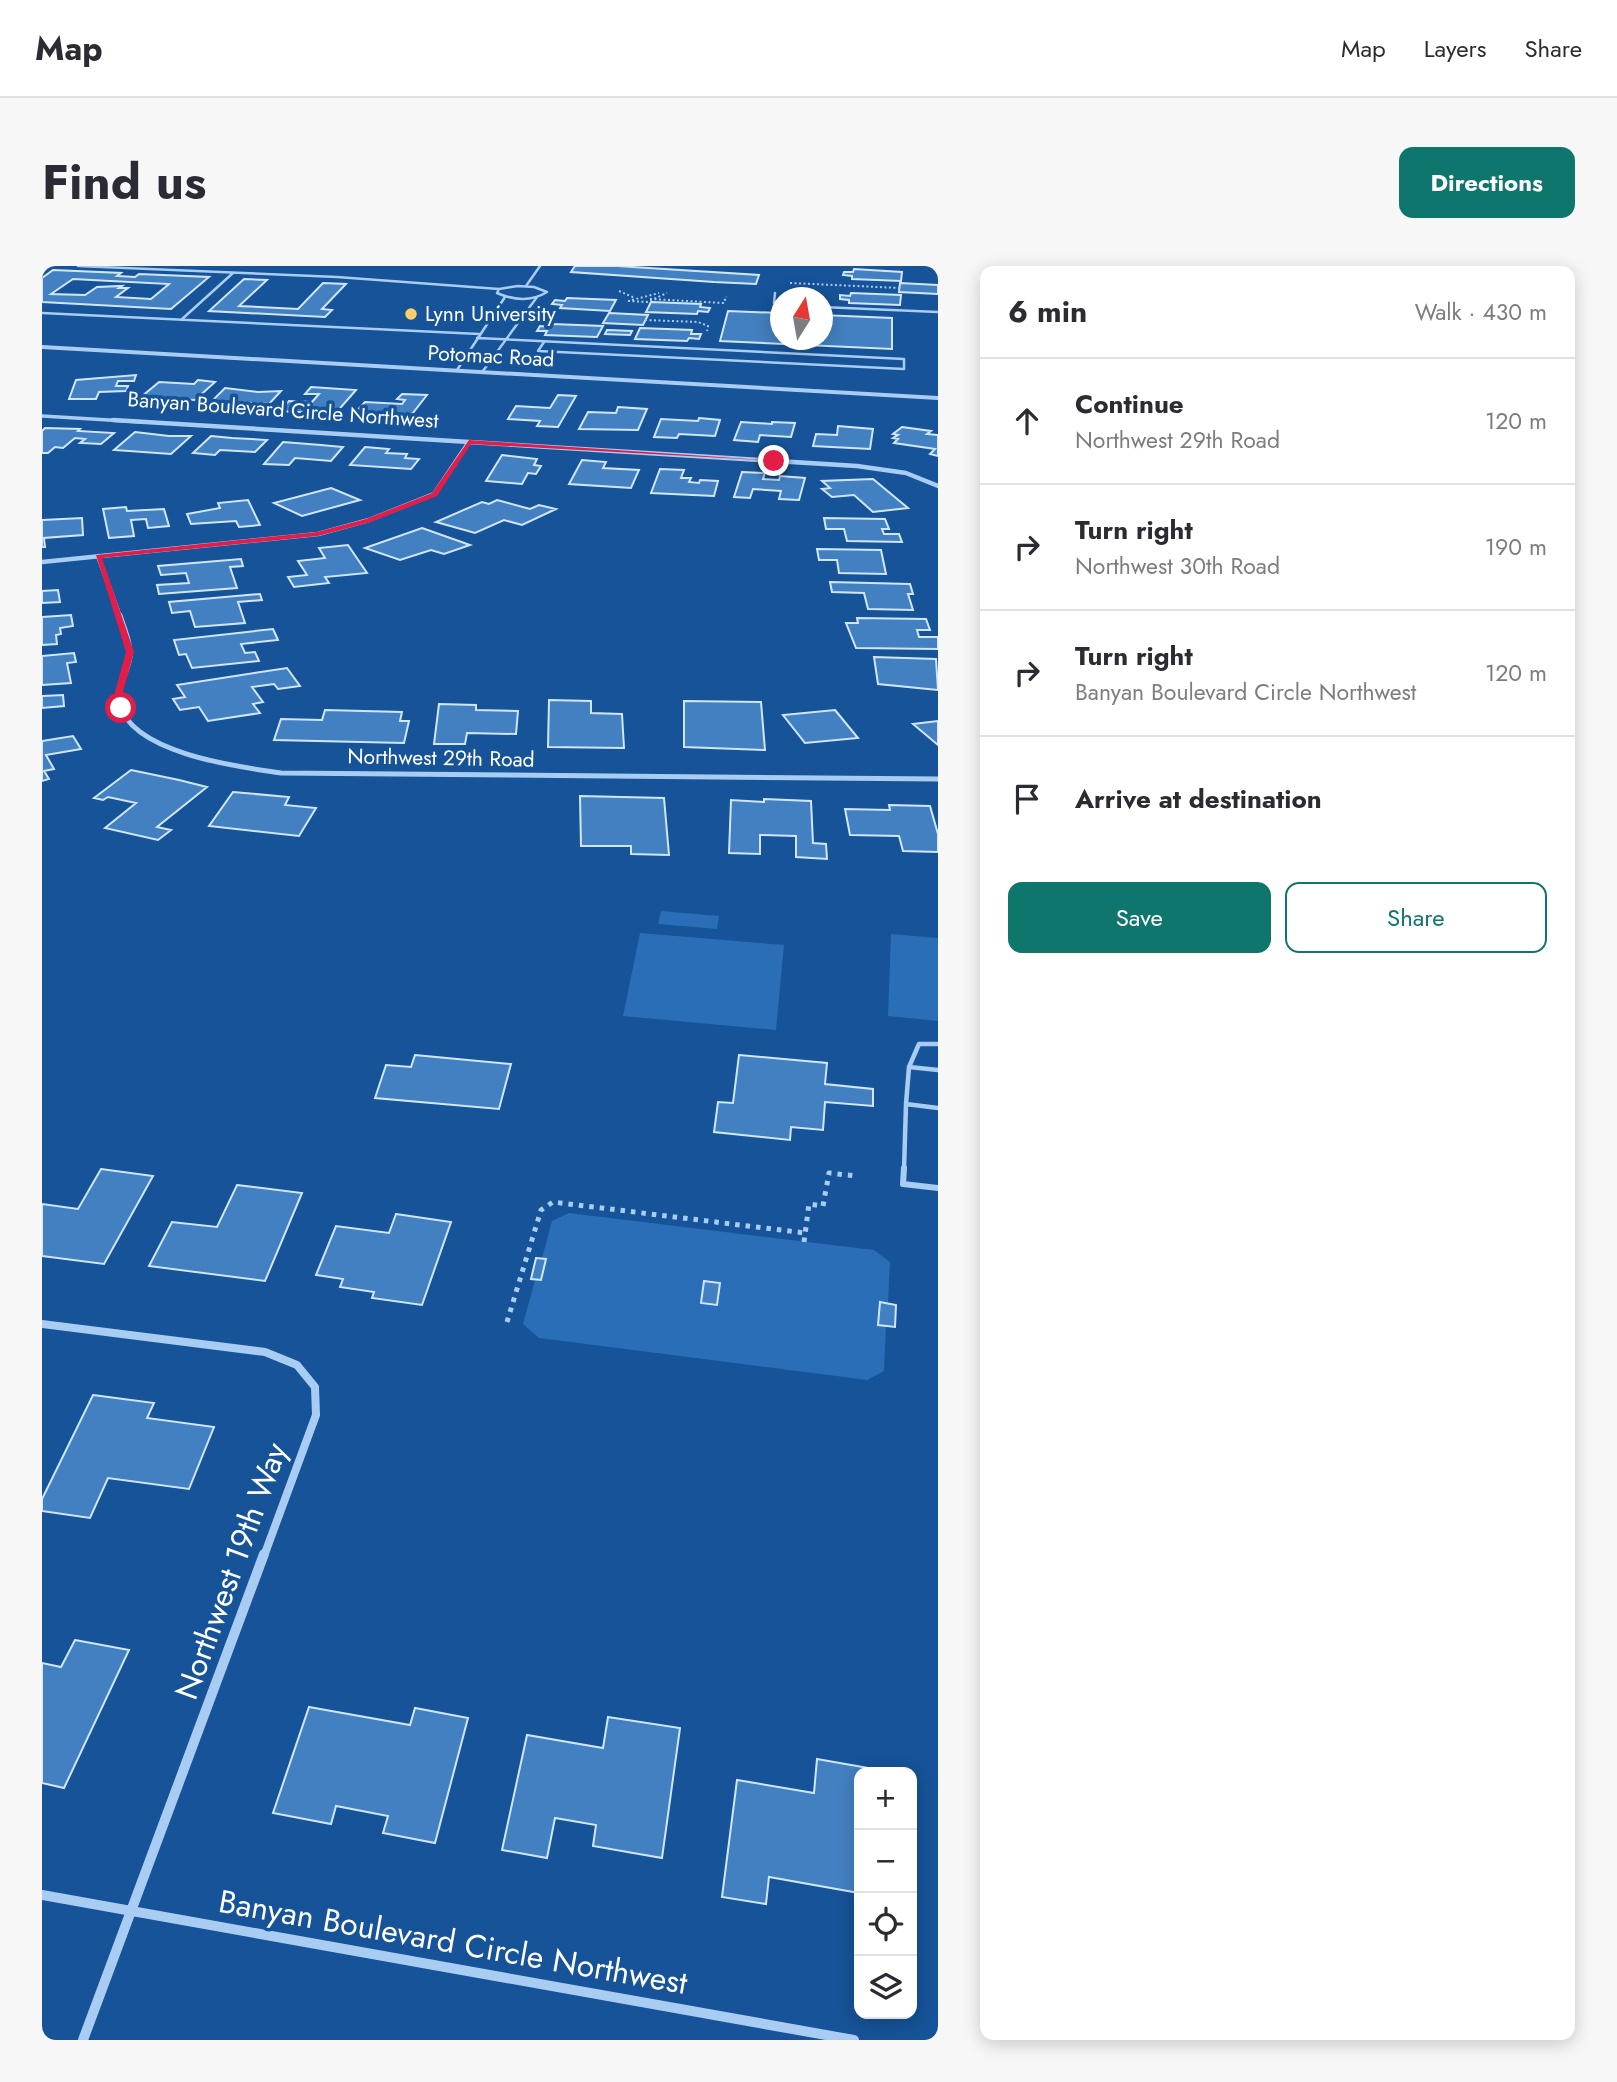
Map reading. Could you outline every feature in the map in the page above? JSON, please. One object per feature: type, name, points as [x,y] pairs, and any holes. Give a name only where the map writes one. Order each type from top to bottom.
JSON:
[{"type":"street","name":"Potomac Road","points":[[42,347],[938,398]]},
{"type":"street","name":"Banyan Boulevard Circle Northwest","points":[[42,416],[857,466],[906,473],[938,486]]},
{"type":"street","points":[[42,562],[318,534],[369,520],[434,495],[469,442]]},
{"type":"street","name":"Northwest 29th Road","points":[[98,556],[130,652],[119,692],[121,708],[137,728],[150,737],[206,760],[281,772],[938,779]]},
{"type":"street","name":"Northwest 19th Way","points":[[42,1324],[265,1352],[297,1365],[316,1387],[316,1415],[83,2040]]},
{"type":"street","name":"Banyan Boulevard Circle Northwest","points":[[42,1895],[854,2040]]},
{"type":"lane","points":[[78,266],[499,289],[526,286],[547,292],[537,297],[483,371]]},
{"type":"lane","points":[[526,286],[540,266]]},
{"type":"lane","points":[[181,320],[233,273]]},
{"type":"lane","points":[[499,289],[497,293],[505,297],[537,297]]},
{"type":"lane","points":[[457,370],[505,297]]},
{"type":"lane","points":[[833,307],[938,312]]},
{"type":"lane","points":[[42,313],[479,334]]},
{"type":"lane","points":[[477,338],[904,359],[904,369],[538,351],[544,342]]},
{"type":"lane","points":[[938,1044],[919,1044],[909,1067],[903,1184],[938,1188]]},
{"type":"lane","points":[[909,1067],[938,1070]]},
{"type":"lane","points":[[906,1104],[938,1108]]},
{"type":"path","points":[[782,282],[900,288]]},
{"type":"path","points":[[619,291],[636,298]]},
{"type":"path","points":[[659,293],[628,301],[647,302],[667,293]]},
{"type":"path","points":[[650,299],[724,303],[726,296]]},
{"type":"path","points":[[804,1242],[809,1204],[823,1206],[826,1179],[830,1173],[856,1176]]},
{"type":"path","points":[[507,1322],[541,1210],[553,1202],[805,1233]]},
{"type":"shaded area","points":[[661,911],[719,916],[717,929],[658,924]]},
{"type":"shaded area","points":[[640,933],[784,945],[776,1030],[623,1016]]},
{"type":"shaded area","points":[[891,934],[938,938],[938,1021],[888,1016]]},
{"type":"shaded area","points":[[569,1213],[874,1250],[890,1262],[888,1303],[896,1305],[895,1327],[886,1326],[884,1371],[867,1380],[539,1338],[523,1324],[535,1280],[531,1279],[536,1258],[542,1258],[552,1221]]},
{"type":"building","points":[[575,266],[759,275],[756,284],[714,282],[571,272]]},
{"type":"building","points":[[854,269],[902,272],[901,281],[852,279],[852,276],[843,275],[844,272],[853,272]]},
{"type":"building","points":[[53,270],[121,273],[117,276],[135,277],[139,274],[209,277],[171,309],[42,302],[42,278]],"holes":[[[73,279],[169,284],[151,299],[116,297],[128,288],[119,288],[122,286],[97,287],[85,295],[51,294]]]},
{"type":"building","points":[[244,279],[267,280],[239,306],[298,309],[323,283],[346,284],[322,309],[332,310],[325,317],[209,311]]},
{"type":"building","points":[[900,283],[938,285],[938,294],[899,292]]},
{"type":"building","points":[[851,293],[901,295],[900,305],[849,303],[849,300],[840,299],[840,295],[850,296]]},
{"type":"building","points":[[567,298],[616,300],[610,311],[560,308],[562,305],[552,304],[555,300],[565,301]]},
{"type":"building","points":[[651,302],[701,304],[700,307],[710,308],[708,312],[698,311],[697,314],[646,312]]},
{"type":"building","points":[[728,311],[770,313],[770,343],[720,341]]},
{"type":"building","points":[[609,313],[648,315],[643,325],[603,323]]},
{"type":"building","points":[[833,315],[892,318],[892,349],[833,346]]},
{"type":"building","points":[[552,324],[603,326],[597,337],[545,335],[547,331],[537,331],[540,326],[550,327]]},
{"type":"building","points":[[640,328],[692,330],[691,334],[701,334],[699,339],[689,338],[687,341],[635,339]]},
{"type":"building","points":[[607,330],[632,331],[630,335],[605,334]]},
{"type":"building","points":[[136,375],[134,381],[118,381],[116,386],[128,386],[126,391],[99,392],[96,399],[69,399],[76,380]]},
{"type":"building","points":[[198,380],[215,382],[195,400],[162,398],[154,404],[134,403],[159,382],[194,384]]},
{"type":"building","points":[[311,387],[356,390],[335,414],[279,411],[289,401],[312,402],[319,394],[305,394]]},
{"type":"building","points":[[225,388],[258,392],[281,391],[269,404],[235,402],[230,407],[207,406]]},
{"type":"building","points":[[402,394],[427,395],[409,418],[351,417],[365,402],[402,404],[405,400],[397,399]]},
{"type":"building","points":[[558,395],[576,396],[558,427],[537,426],[540,421],[508,419],[516,406],[550,408]]},
{"type":"building","points":[[618,407],[647,409],[638,430],[579,429],[588,412],[616,413]]},
{"type":"building","points":[[699,418],[720,420],[715,436],[679,434],[677,438],[654,437],[661,419],[698,421]]},
{"type":"building","points":[[741,422],[795,423],[791,437],[760,435],[758,442],[734,440]]},
{"type":"building","points":[[838,426],[873,429],[870,449],[813,446],[816,434],[837,435]]},
{"type":"building","points":[[902,427],[931,431],[927,434],[938,435],[938,456],[930,454],[935,449],[894,443],[898,439],[893,438],[898,435],[893,434]]},
{"type":"building","points":[[45,428],[114,433],[101,444],[80,443],[85,439],[75,438],[63,448],[55,447],[48,453],[42,453],[42,431]]},
{"type":"building","points":[[135,432],[191,436],[171,454],[114,450]]},
{"type":"building","points":[[211,436],[267,440],[255,452],[220,450],[215,455],[193,453]]},
{"type":"building","points":[[283,442],[343,447],[331,461],[295,458],[289,465],[264,464]]},
{"type":"building","points":[[365,447],[389,449],[386,453],[407,454],[405,458],[419,459],[411,469],[350,465]]},
{"type":"building","points":[[502,455],[537,459],[534,465],[541,466],[536,474],[528,473],[522,484],[486,481]]},
{"type":"building","points":[[582,460],[606,462],[603,468],[639,470],[631,488],[569,484]]},
{"type":"building","points":[[660,469],[684,470],[681,478],[691,478],[689,482],[718,481],[714,496],[651,493]]},
{"type":"building","points":[[742,472],[765,473],[763,479],[779,480],[780,476],[805,478],[799,500],[779,499],[781,491],[753,489],[750,498],[734,497]]},
{"type":"building","points":[[873,479],[908,508],[873,512],[854,495],[832,497],[822,489],[830,488],[822,481]]},
{"type":"building","points":[[331,488],[360,500],[302,516],[274,503]]},
{"type":"building","points":[[248,500],[260,525],[239,527],[236,521],[191,524],[187,514],[220,508],[218,503]]},
{"type":"building","points":[[497,500],[530,509],[539,505],[556,509],[522,525],[504,520],[475,533],[436,522],[482,502],[489,504]]},
{"type":"building","points":[[126,507],[127,511],[164,509],[169,526],[148,528],[146,519],[131,520],[134,536],[109,538],[103,509]]},
{"type":"building","points":[[82,518],[83,535],[44,538],[45,547],[42,547],[42,520]]},
{"type":"building","points":[[824,518],[885,519],[889,529],[882,529],[884,534],[899,534],[902,542],[847,541],[844,529],[826,529]]},
{"type":"building","points":[[422,528],[470,545],[444,554],[431,550],[400,560],[365,548]]},
{"type":"building","points":[[348,545],[367,573],[325,577],[329,583],[294,587],[288,577],[307,575],[298,561],[325,558],[319,548]]},
{"type":"building","points":[[817,549],[881,550],[886,574],[839,573],[837,560],[819,560]]},
{"type":"building","points":[[241,559],[243,566],[230,567],[237,588],[159,594],[157,585],[189,583],[186,573],[161,575],[158,566]]},
{"type":"building","points":[[830,582],[910,584],[913,594],[908,594],[913,610],[868,609],[864,593],[832,592]]},
{"type":"building","points":[[58,590],[60,602],[42,603],[42,591]]},
{"type":"building","points":[[260,594],[262,600],[238,602],[245,623],[195,627],[190,611],[172,613],[169,602]]},
{"type":"building","points":[[71,615],[73,626],[60,628],[61,634],[56,635],[57,644],[42,645],[42,617]]},
{"type":"building","points":[[857,618],[926,619],[930,630],[917,630],[919,637],[938,637],[938,649],[856,648],[846,623],[858,623]]},
{"type":"building","points":[[273,629],[278,640],[241,644],[245,653],[255,652],[259,661],[192,668],[186,654],[179,655],[174,640]]},
{"type":"building","points":[[74,653],[76,662],[67,663],[71,683],[42,685],[42,656]]},
{"type":"building","points":[[874,657],[936,659],[938,690],[878,684]]},
{"type":"building","points":[[287,668],[300,686],[278,689],[274,684],[252,687],[263,702],[253,704],[260,713],[208,721],[199,707],[180,710],[173,699],[185,697],[177,685]]},
{"type":"building","points":[[63,695],[64,706],[42,708],[42,696]]},
{"type":"building","points":[[549,700],[591,701],[591,713],[622,714],[624,748],[548,747]]},
{"type":"building","points":[[684,701],[761,702],[765,750],[684,747]]},
{"type":"building","points":[[439,704],[476,705],[476,710],[518,711],[516,734],[467,733],[465,744],[434,744]]},
{"type":"building","points":[[325,710],[402,712],[400,721],[409,721],[404,743],[274,740],[281,719],[322,720]]},
{"type":"building","points":[[835,710],[858,738],[805,743],[783,715]]},
{"type":"building","points":[[938,721],[938,745],[913,724]]},
{"type":"building","points":[[73,736],[81,749],[46,755],[54,769],[44,771],[49,779],[42,781],[42,741]]},
{"type":"building","points":[[131,770],[207,787],[157,827],[171,830],[158,840],[105,828],[136,803],[108,797],[103,800],[94,798]]},
{"type":"building","points":[[233,792],[289,797],[285,805],[316,808],[299,836],[209,826]]},
{"type":"building","points":[[580,796],[664,798],[669,855],[631,854],[631,846],[581,846]]},
{"type":"building","points":[[764,799],[811,801],[813,843],[826,844],[827,859],[796,857],[796,836],[760,835],[760,854],[729,853],[731,800],[764,802]]},
{"type":"building","points":[[889,805],[930,806],[938,834],[938,852],[903,851],[899,836],[850,835],[845,809],[890,810]]},
{"type":"building","points":[[415,1055],[511,1064],[499,1109],[375,1098],[386,1065],[411,1067]]},
{"type":"building","points":[[739,1055],[827,1063],[825,1084],[873,1089],[873,1106],[825,1102],[823,1130],[791,1127],[790,1140],[714,1132],[718,1102],[733,1103]]},
{"type":"building","points":[[101,1169],[153,1176],[104,1264],[42,1256],[42,1204],[78,1209]]},
{"type":"building","points":[[237,1185],[302,1193],[265,1281],[149,1266],[172,1222],[217,1227]]},
{"type":"building","points":[[396,1214],[451,1222],[422,1305],[372,1298],[374,1292],[340,1287],[343,1279],[316,1275],[336,1226],[389,1233]]},
{"type":"building","points":[[536,1258],[546,1259],[541,1280],[531,1279]]},
{"type":"building","points":[[704,1281],[720,1283],[717,1305],[701,1303]]},
{"type":"building","points":[[880,1302],[896,1305],[895,1327],[878,1325]]},
{"type":"building","points":[[93,1395],[154,1403],[147,1418],[214,1427],[189,1489],[108,1478],[90,1518],[42,1511],[42,1499]]},
{"type":"building","points":[[75,1640],[129,1650],[64,1788],[42,1783],[42,1663],[61,1667]]},
{"type":"building","points":[[309,1707],[410,1725],[415,1708],[468,1718],[435,1843],[383,1833],[388,1816],[336,1806],[331,1824],[273,1813]]},
{"type":"building","points":[[608,1717],[680,1728],[662,1858],[593,1846],[596,1825],[555,1818],[547,1858],[502,1850],[527,1735],[603,1748]]},
{"type":"building","points":[[817,1759],[863,1767],[854,1767],[854,1892],[769,1877],[766,1904],[722,1897],[737,1780],[814,1793]]},
{"type":"place","name":"Lynn University","points":[[411,314]]},
{"type":"route","points":[[121,708],[119,692],[130,652],[98,556],[318,534],[369,520],[434,495],[447,480],[469,442],[774,461]]}]
